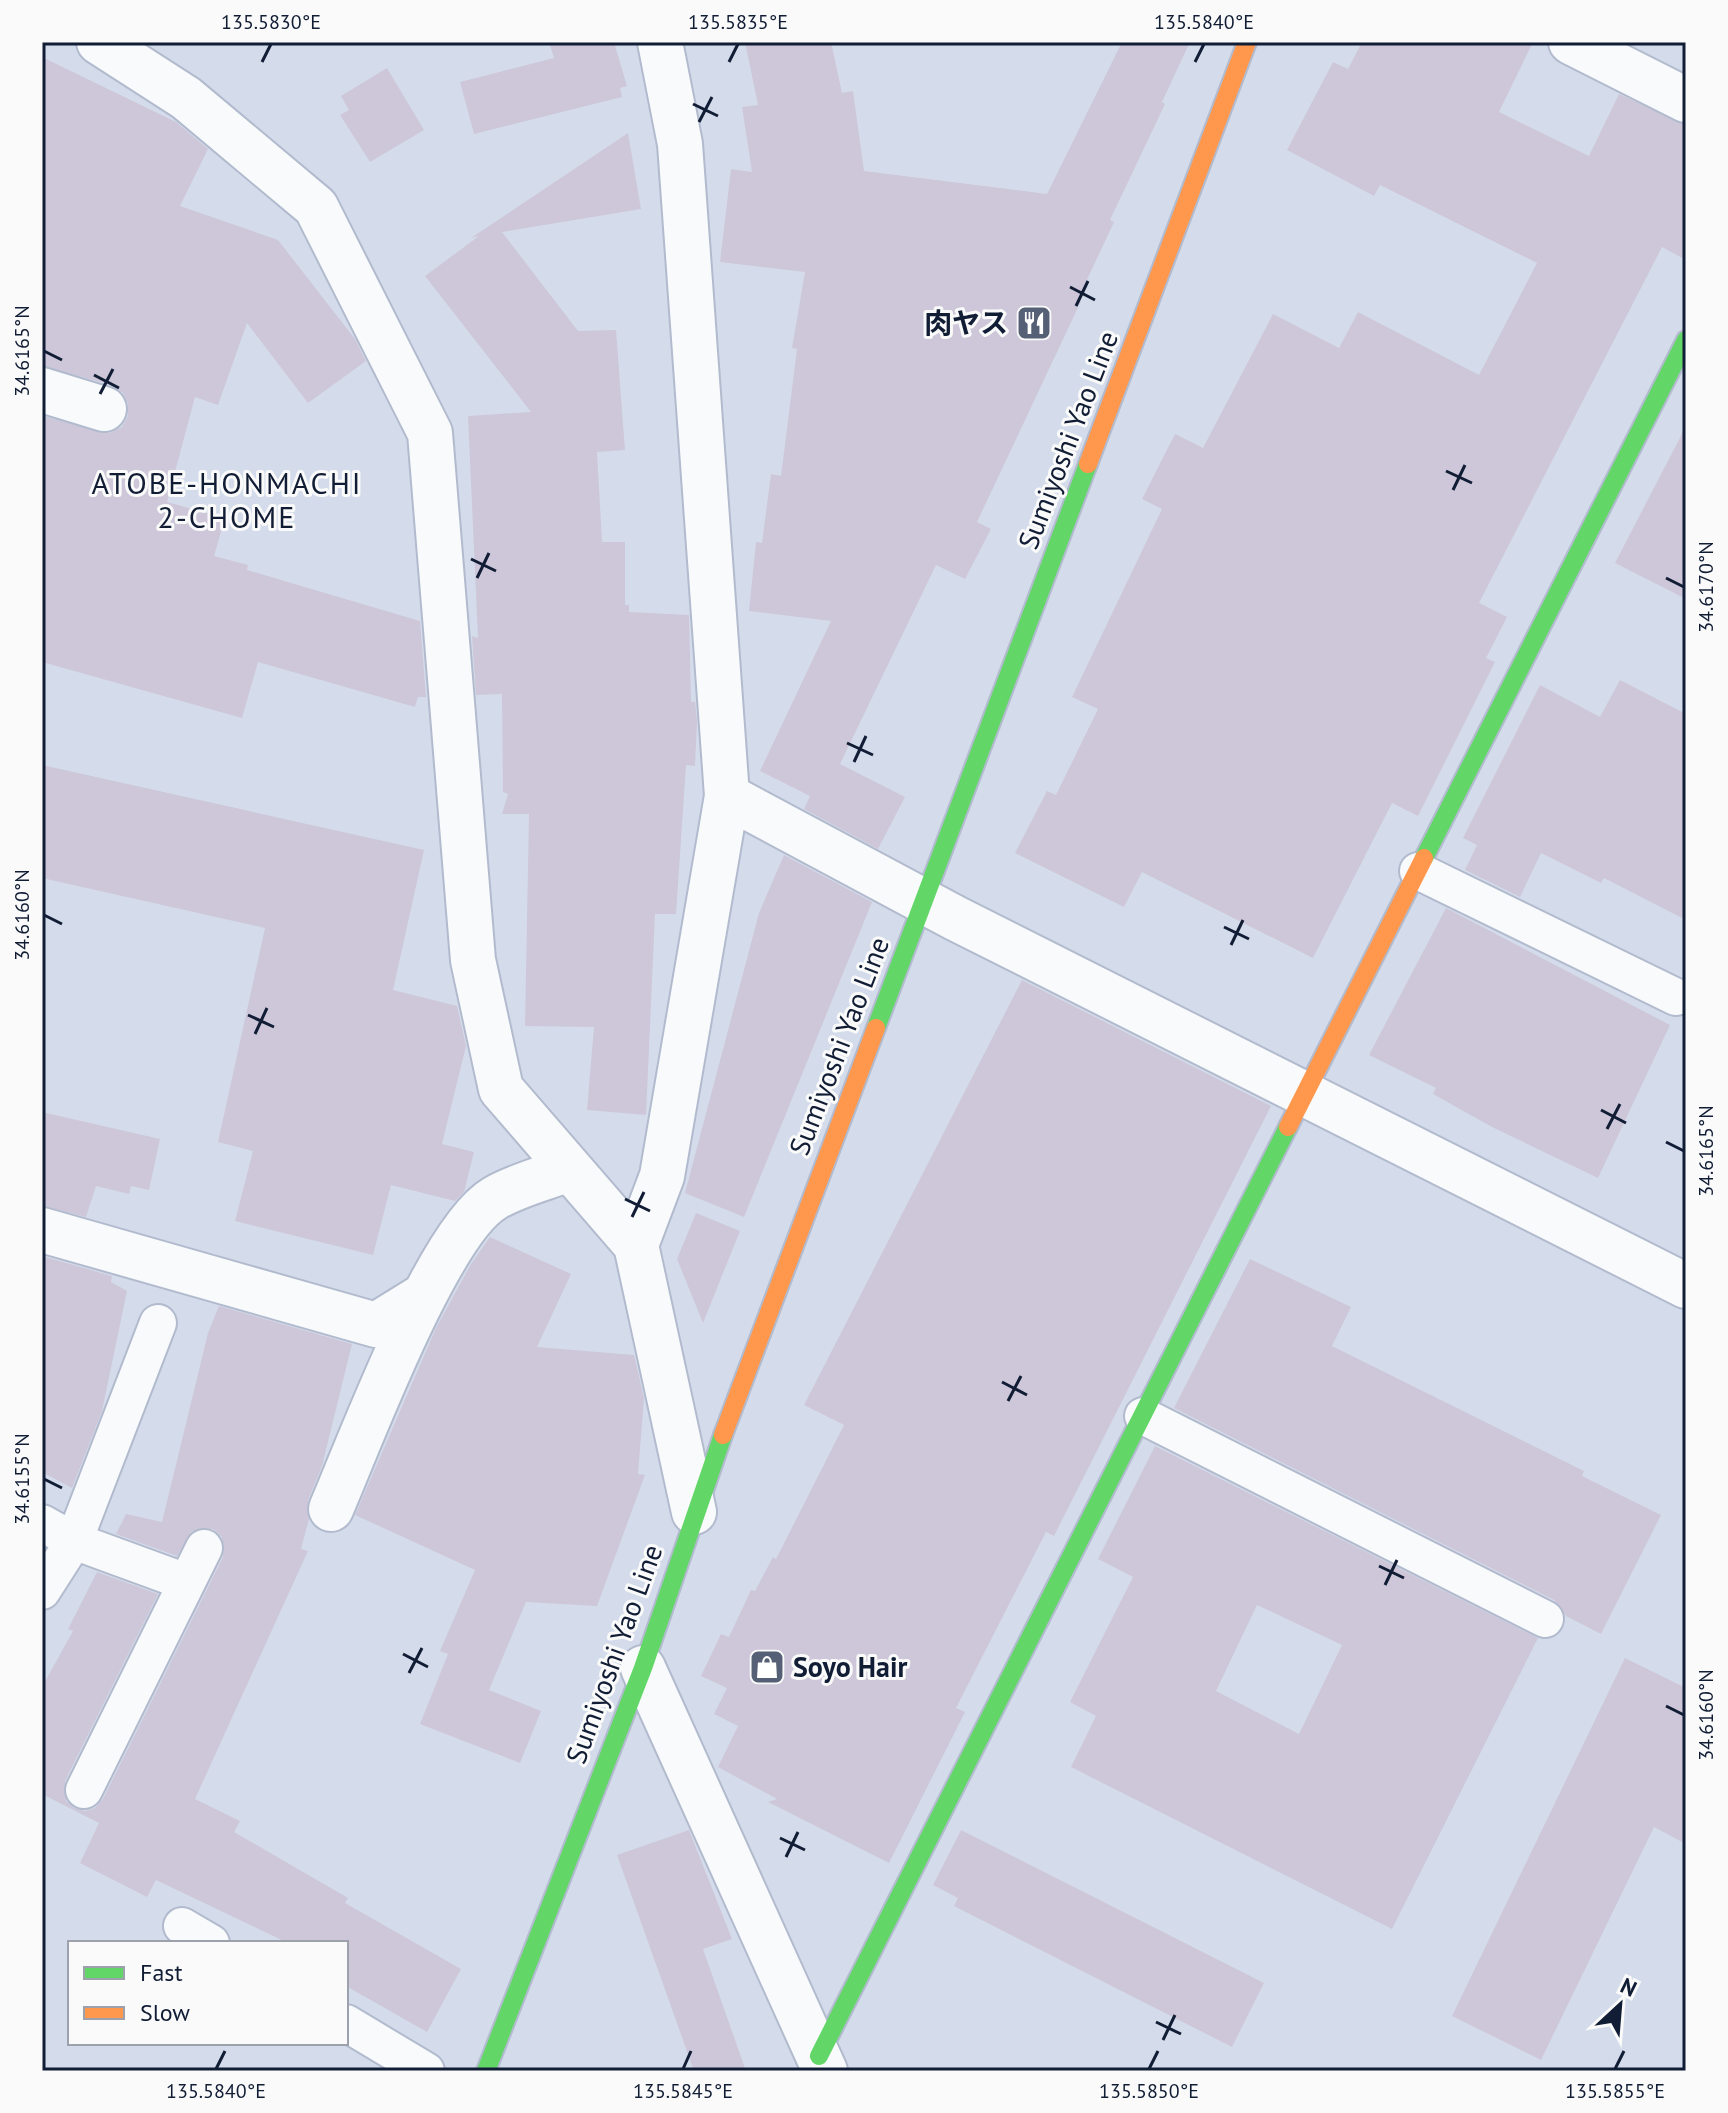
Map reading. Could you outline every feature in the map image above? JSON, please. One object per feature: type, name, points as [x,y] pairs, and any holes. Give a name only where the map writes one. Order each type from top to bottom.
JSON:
[{"type":"main road","name":"Sumiyoshi Yao Line","points":[[486,2071],[643,1668],[694,1512],[1247,42]]},
{"type":"main road","points":[[831,2066],[1143,1416],[1686,340]]},
{"type":"street","points":[[99,42],[186,98],[316,207],[430,433],[473,960],[501,1089],[636,1245],[694,1512]]},
{"type":"street","points":[[636,1245],[662,1176],[727,796],[680,144],[660,42]]},
{"type":"street","points":[[1571,42],[1686,100]]},
{"type":"street","points":[[42,390],[104,409]]},
{"type":"street","points":[[727,796],[923,902],[1686,1286]]},
{"type":"street","points":[[331,1509],[423,1296],[473,1217],[495,1198],[569,1169]]},
{"type":"street","points":[[42,1230],[376,1325],[423,1296]]},
{"type":"street","points":[[643,1668],[831,2066]]},
{"type":"lane","points":[[1418,871],[1676,997]]},
{"type":"lane","points":[[42,1591],[74,1541],[158,1323]]},
{"type":"lane","points":[[1143,1416],[1545,1619]]},
{"type":"lane","points":[[42,1523],[74,1541],[186,1582]]},
{"type":"lane","points":[[84,1790],[204,1548]]},
{"type":"lane","points":[[348,2024],[426,2071]]},
{"type":"building","points":[[549,42],[614,42],[627,86],[620,88],[622,97],[474,134],[460,82],[554,58]]},
{"type":"building","points":[[745,42],[831,42],[842,93],[853,91],[864,171],[1047,194],[1122,42],[1190,42],[1162,102],[1165,104],[1110,220],[1114,222],[1078,299],[1081,301],[977,522],[991,529],[965,579],[936,565],[840,764],[905,797],[878,849],[804,809],[810,796],[760,771],[831,621],[749,611],[756,542],[762,543],[771,474],[781,476],[797,349],[792,348],[805,272],[720,262],[731,169],[752,172],[742,107],[758,105]]},
{"type":"building","points":[[1362,42],[1533,42],[1499,112],[1589,156],[1619,94],[1686,125],[1686,260],[1662,247],[1479,603],[1507,617],[1486,658],[1495,662],[1418,816],[1392,803],[1313,958],[1142,872],[1124,907],[1015,853],[1047,791],[1056,795],[1098,709],[1072,697],[1162,509],[1142,499],[1175,434],[1203,448],[1273,314],[1339,348],[1358,312],[1479,375],[1537,263],[1380,185],[1374,196],[1287,150],[1333,62],[1348,69]]},
{"type":"building","points":[[42,57],[176,122],[208,149],[180,206],[278,240],[355,339],[366,361],[308,403],[247,323],[218,405],[195,397],[167,502],[225,518],[214,556],[248,565],[247,570],[420,621],[426,697],[418,697],[415,707],[258,662],[242,718],[42,662],[42,416],[109,433],[122,427],[128,416],[128,404],[123,393],[112,385],[42,366]]},
{"type":"building","points":[[387,68],[424,130],[370,162],[340,115],[349,110],[341,96]]},
{"type":"building","points":[[628,133],[641,209],[502,232],[578,331],[616,330],[625,450],[597,452],[602,542],[625,542],[625,605],[629,605],[629,612],[689,615],[691,702],[695,702],[697,721],[695,766],[686,765],[676,914],[655,914],[646,1115],[587,1110],[594,1027],[525,1026],[529,814],[502,814],[508,794],[503,792],[502,694],[476,695],[472,636],[478,638],[468,416],[531,412],[425,276],[479,236],[471,238]]},
{"type":"building","points":[[1686,426],[1686,599],[1615,563]]},
{"type":"building","points":[[1620,680],[1686,714],[1686,920],[1604,878],[1601,883],[1541,853],[1520,897],[1465,870],[1477,845],[1463,838],[1540,685],[1600,717]]},
{"type":"building","points":[[42,765],[424,850],[393,990],[457,1006],[466,1046],[442,1144],[474,1152],[464,1192],[455,1201],[391,1185],[373,1255],[235,1221],[253,1151],[218,1142],[265,928],[42,878]]},
{"type":"building","points":[[784,855],[872,902],[744,1217],[685,1193],[759,913]]},
{"type":"building","points":[[1446,908],[1670,1025],[1598,1178],[1492,1127],[1433,1094],[1436,1088],[1369,1055]]},
{"type":"building","points":[[1022,980],[1271,1106],[1054,1536],[1046,1532],[956,1708],[965,1712],[889,1863],[768,1802],[777,1799],[718,1767],[738,1726],[714,1714],[727,1688],[701,1676],[721,1634],[729,1637],[751,1590],[755,1591],[773,1557],[776,1559],[844,1425],[804,1405]]},
{"type":"building","points":[[42,1112],[160,1139],[149,1190],[131,1186],[129,1194],[96,1186],[86,1217],[42,1206]]},
{"type":"building","points":[[696,1213],[740,1231],[703,1323],[677,1259]]},
{"type":"building","points":[[490,1237],[571,1274],[537,1347],[634,1355],[644,1398],[638,1474],[645,1475],[597,1606],[526,1602],[489,1690],[541,1711],[520,1763],[420,1724],[448,1654],[440,1651],[475,1570],[355,1515],[436,1328],[471,1264]]},
{"type":"building","points":[[42,1256],[112,1276],[111,1282],[127,1291],[102,1411],[72,1488],[42,1472]]},
{"type":"building","points":[[1250,1259],[1351,1307],[1332,1346],[1584,1471],[1582,1476],[1661,1515],[1601,1634],[1566,1616],[1554,1600],[1174,1408]]},
{"type":"building","points":[[219,1306],[352,1344],[322,1466],[308,1500],[309,1519],[301,1549],[308,1551],[195,1799],[240,1821],[234,1832],[348,1898],[345,1903],[461,1969],[427,2032],[348,1987],[348,1941],[284,1941],[156,1880],[147,1897],[80,1863],[99,1823],[42,1794],[42,1687],[73,1631],[68,1629],[97,1572],[158,1594],[65,1781],[66,1801],[74,1808],[85,1811],[95,1808],[103,1799],[223,1557],[222,1537],[213,1529],[192,1531],[177,1556],[116,1534],[126,1514],[162,1522],[208,1333]]},
{"type":"building","points":[[1155,1446],[1538,1638],[1392,1929],[1071,1767],[1096,1716],[1070,1702],[1133,1577],[1098,1559]],"holes":[[[1257,1605],[1342,1645],[1299,1734],[1216,1691]]]},
{"type":"building","points":[[1625,1658],[1686,1688],[1686,1844],[1654,1827],[1541,2060],[1452,2016]]},
{"type":"building","points":[[689,1830],[732,1939],[703,1949],[746,2071],[694,2071],[617,1855]]},
{"type":"building","points":[[961,1830],[1264,1983],[1232,2047],[954,1906],[958,1898],[933,1885]]},
{"type":"traffic: fast","points":[[1424,858],[1686,340]]},
{"type":"traffic: fast","points":[[876,1028],[1088,464]]},
{"type":"traffic: fast","points":[[819,2056],[1288,1127]]},
{"type":"traffic: fast","points":[[486,2071],[643,1668],[723,1435]]},
{"type":"traffic: slow","points":[[1088,464],[1247,42]]},
{"type":"traffic: slow","points":[[1288,1127],[1424,858]]},
{"type":"traffic: slow","points":[[723,1435],[876,1028]]},
{"type":"place","name":"肉ヤス","points":[[1034,323]]},
{"type":"place","name":"Soyo Hair","points":[[767,1667]]},
{"type":"district","name":"ATOBE-HONMACHI 2-CHOME","points":[[227,501]]}]
